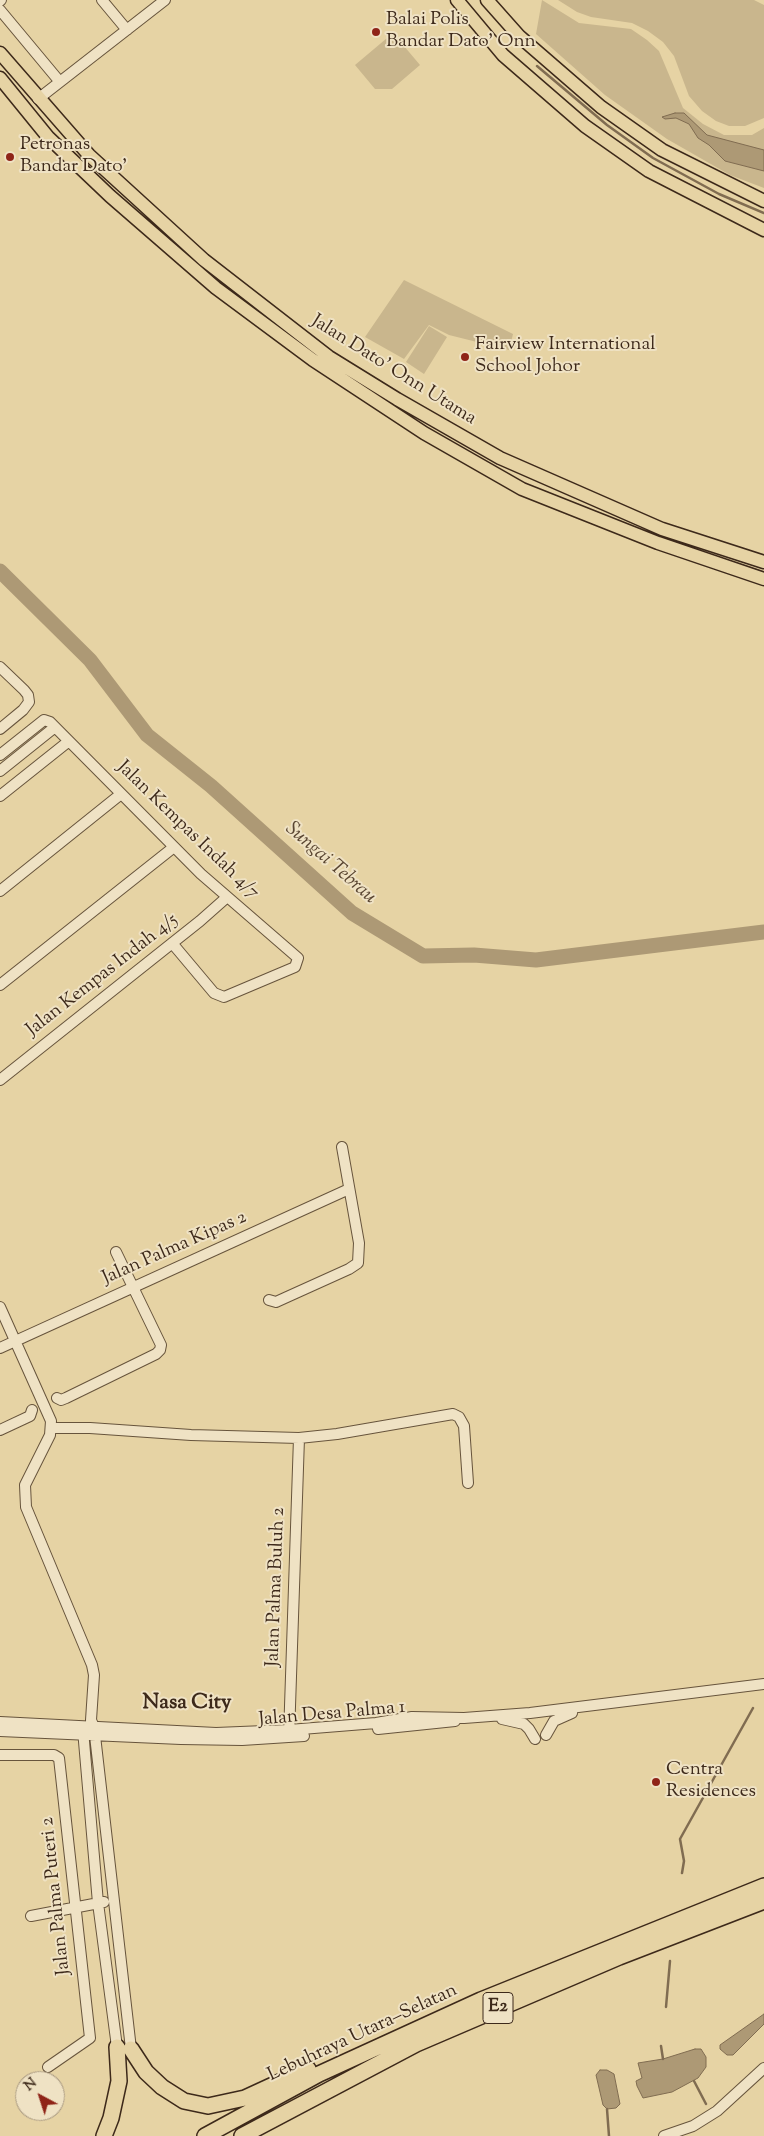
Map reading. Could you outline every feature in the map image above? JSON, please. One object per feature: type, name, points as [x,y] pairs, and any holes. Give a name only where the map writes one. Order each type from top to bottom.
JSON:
[{"type":"highway","name":"Lebuhraya Utara–Selatan","points":[[205,2136],[319,2074],[481,2000],[764,1886]]},
{"type":"highway","name":"Lebuhraya Utara–Selatan","points":[[242,2136],[416,2044],[619,1957],[764,1901]]},
{"type":"highway","points":[[124,2048],[162,2087],[184,2101],[208,2106],[245,2098],[432,2012],[453,2005],[481,2000]]},
{"type":"highway","points":[[104,2136],[111,2118],[124,2048]]},
{"type":"main road","points":[[457,0],[503,55],[584,126],[650,171],[764,230]]},
{"type":"main road","points":[[487,0],[519,36],[601,107],[662,150],[764,201]]},
{"type":"main road","name":"Jalan Dato' Onn Utama","points":[[0,53],[38,99],[89,155],[204,260],[329,357],[397,399],[500,458],[662,528],[764,562]]},
{"type":"main road","name":"Jalan Dato' Onn Utama","points":[[0,78],[48,138],[110,196],[216,288],[313,360],[424,433],[522,489],[649,540],[764,579]]},
{"type":"main road","points":[[493,472],[500,458]]},
{"type":"main road","points":[[747,556],[764,558]]},
{"type":"street","points":[[102,0],[127,30]]},
{"type":"street","points":[[38,99],[165,0]]},
{"type":"street","points":[[0,10],[60,82]]},
{"type":"street","points":[[0,668],[28,695],[28,706],[0,729]]},
{"type":"street","points":[[0,755],[44,720],[47,720],[55,727],[0,771]]},
{"type":"street","name":"Jalan Kempas Indah 4/7","points":[[55,727],[226,898],[237,904],[298,958],[295,968],[224,997],[214,993],[172,943]]},
{"type":"street","points":[[0,796],[69,741]]},
{"type":"street","points":[[0,891],[121,794]]},
{"type":"street","points":[[0,985],[174,847]]},
{"type":"street","name":"Jalan Kempas Indah 4/5","points":[[0,1080],[226,898]]},
{"type":"street","points":[[269,1300],[276,1302],[358,1263],[359,1243],[342,1147]]},
{"type":"street","name":"Jalan Palma Kipas 2","points":[[0,1348],[349,1189]]},
{"type":"street","points":[[57,1398],[61,1400],[66,1398],[156,1354],[160,1350],[161,1345],[116,1252]]},
{"type":"street","points":[[0,1307],[50,1416],[52,1428],[25,1484],[26,1507],[92,1665],[94,1674],[89,1729],[98,1903],[124,2048]]},
{"type":"street","points":[[0,1430],[30,1416],[32,1410]]},
{"type":"street","points":[[52,1428],[90,1428],[191,1435],[299,1438],[338,1434],[453,1414],[460,1417],[464,1426],[468,1483]]},
{"type":"street","name":"Jalan Palma Buluh 2","points":[[289,1734],[299,1438]]},
{"type":"street","name":"Jalan Desa Palma 1","points":[[89,1729],[242,1740],[412,1717],[490,1717],[589,1707],[764,1684]]},
{"type":"street","points":[[546,1735],[550,1726],[559,1717],[589,1707]]},
{"type":"street","points":[[490,1717],[524,1724],[529,1728],[535,1740]]},
{"type":"street","points":[[0,1722],[89,1729]]},
{"type":"street","points":[[0,1731],[89,1729]]},
{"type":"street","points":[[89,1729],[112,1901],[124,2048]]},
{"type":"street","name":"Jalan Palma Puteri 2","points":[[0,1755],[54,1755],[59,1758],[90,2038],[48,2067]]},
{"type":"street","points":[[30,1916],[112,1901]]},
{"type":"street","points":[[664,2136],[693,2126],[717,2111],[764,2068]]},
{"type":"shaded area","points":[[542,0],[579,23],[631,29],[647,40],[659,51],[683,108],[703,124],[724,135],[752,135],[764,128],[764,188],[730,175],[667,139],[605,95],[536,34]]},
{"type":"shaded area","points":[[558,0],[754,0],[764,5],[764,118],[745,126],[729,126],[716,121],[702,111],[689,96],[674,56],[663,42],[648,31],[632,23],[591,17],[577,12]]},
{"type":"shaded area","points":[[393,33],[420,65],[392,89],[375,89],[355,65]]},
{"type":"shaded area","points":[[675,113],[684,113],[707,135],[764,150],[764,171],[725,161],[709,145],[698,138],[689,124],[676,118],[665,119],[662,117]]},
{"type":"shaded area","points":[[404,280],[513,334],[509,350],[449,335],[429,325],[404,359],[365,337]]},
{"type":"shaded area","points":[[429,326],[447,337],[424,374],[406,362]]},
{"type":"shaded area","points":[[764,2014],[764,2024],[733,2055],[727,2055],[720,2049],[720,2045]]},
{"type":"shaded area","points":[[695,2049],[701,2049],[706,2057],[706,2067],[698,2078],[672,2092],[643,2098],[636,2081],[642,2078],[638,2063],[663,2059]]},
{"type":"shaded area","points":[[600,2070],[607,2070],[614,2074],[620,2104],[616,2108],[607,2109],[603,2105],[596,2075]]},
{"type":"waterway","points":[[537,66],[607,125],[653,158],[719,194],[764,213]]},
{"type":"waterway","name":"Sungai Tebrau","points":[[0,571],[90,660],[147,735],[211,786],[352,913],[423,956],[474,955],[536,960],[764,932]]},
{"type":"waterway","points":[[682,1873],[684,1861],[680,1839],[753,1708]]},
{"type":"waterway","points":[[666,2007],[670,1961]]},
{"type":"waterway","points":[[661,2046],[663,2059]]},
{"type":"waterway","points":[[694,2081],[706,2104]]},
{"type":"waterway","points":[[607,2109],[609,2136]]},
{"type":"place","name":"Balai Polis Bandar Dato' Onn","points":[[376,32]]},
{"type":"place","name":"Petronas Bandar Dato'","points":[[10,157]]},
{"type":"place","name":"Fairview International School Johor","points":[[465,357]]},
{"type":"place","name":"Centra Residences","points":[[656,1782]]},
{"type":"district","name":"Nasa City","points":[[187,1704]]}]
